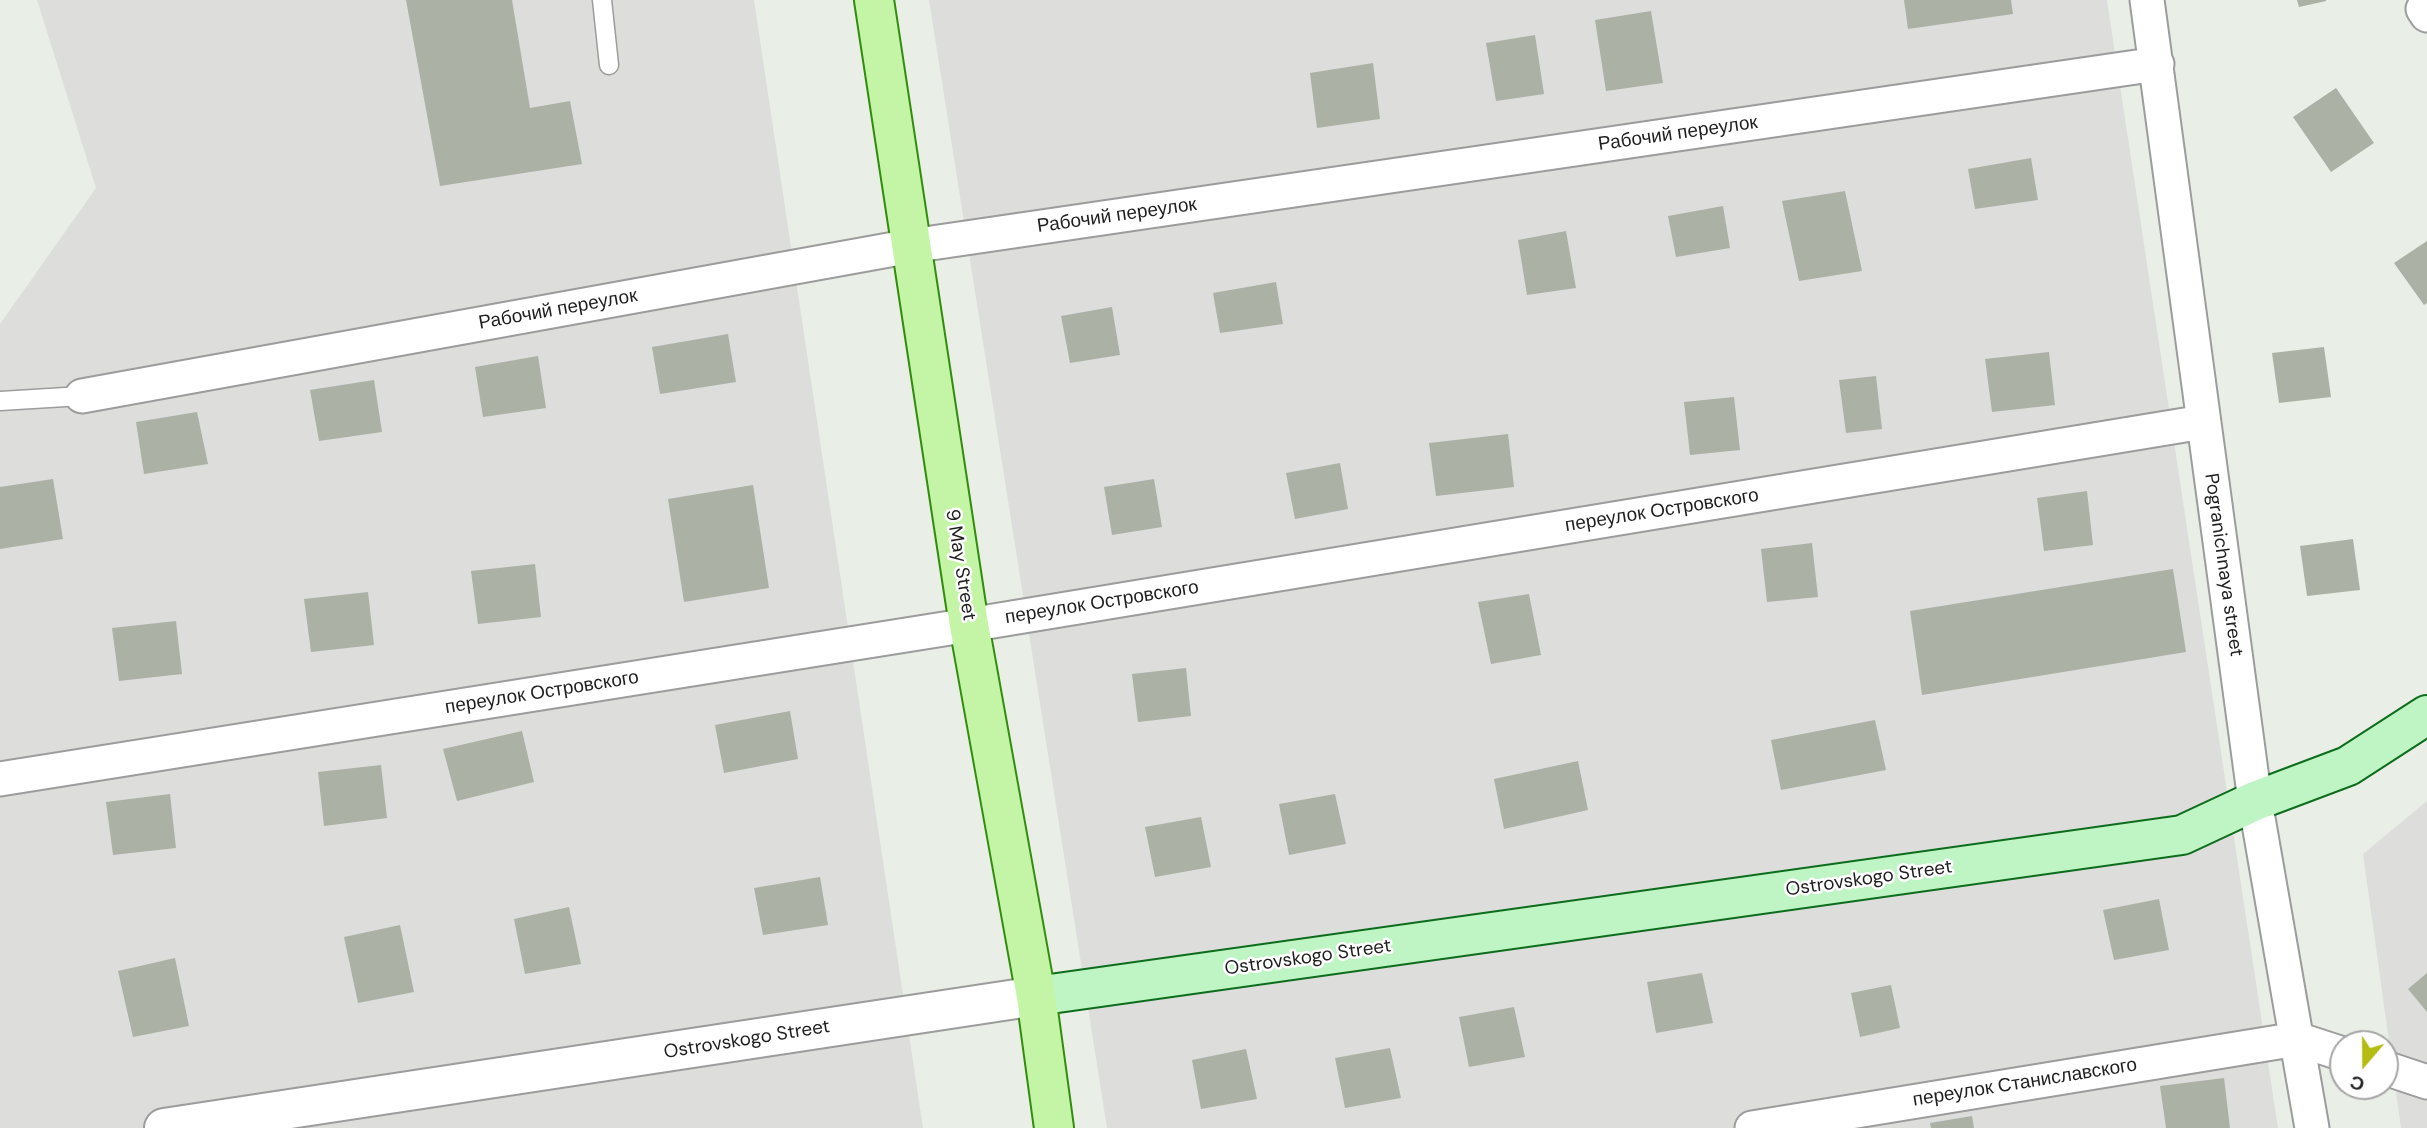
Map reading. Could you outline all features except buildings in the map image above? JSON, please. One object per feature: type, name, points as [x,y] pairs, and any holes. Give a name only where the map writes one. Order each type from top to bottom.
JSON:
[{"type":"main road","name":"9 May Street","points":[[874,0],[969,625],[1036,996],[1054,1128]]},
{"type":"main road","name":"Ostrovskogo Street","points":[[1036,996],[2182,835],[2255,801],[2348,766],[2427,715]]},
{"type":"street","name":"Pogranichnaya street","points":[[2147,0],[2255,801],[2312,1128]]},
{"type":"street","name":"Рабочий переулок","points":[[82,396],[911,246],[2157,64]]},
{"type":"street","name":"переулок Островского","points":[[0,779],[969,625],[2203,422]]},
{"type":"street","name":"Ostrovskogo Street","points":[[164,1128],[1036,996]]},
{"type":"street","points":[[2297,1039],[2329,1049]]},
{"type":"street","name":"переулок Станиславского","points":[[1752,1128],[2297,1039]]},
{"type":"street","points":[[2399,1073],[2427,1082]]},
{"type":"lane","points":[[601,0],[609,65]]},
{"type":"lane","points":[[0,401],[82,396]]},
{"type":"shaded area","points":[[37,0],[754,0],[923,1128],[0,1128],[0,324],[96,188]]},
{"type":"shaded area","points":[[929,0],[2107,0],[2278,1128],[1107,1128]]},
{"type":"shaded area","points":[[2427,801],[2427,1128],[2401,1128],[2397,1100],[2399,1030],[2387,1030],[2363,854]]}]
